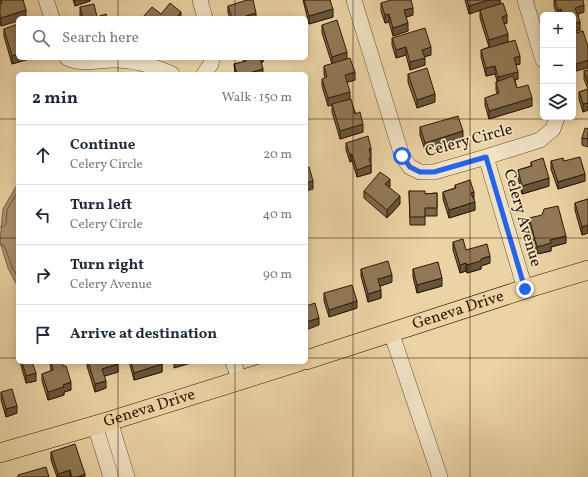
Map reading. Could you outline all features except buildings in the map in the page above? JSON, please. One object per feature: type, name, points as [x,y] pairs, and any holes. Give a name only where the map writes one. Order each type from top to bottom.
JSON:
[{"type":"main road","name":"Geneva Drive","points":[[308,359],[588,270]]},
{"type":"main road","name":"Geneva Drive","points":[[0,453],[292,364]]},
{"type":"street","points":[[46,0],[51,16]]},
{"type":"street","points":[[200,0],[204,16]]},
{"type":"street","name":"Celery Circle","points":[[354,0],[402,156],[410,167],[420,172],[434,172],[540,140],[553,129],[556,120]]},
{"type":"street","points":[[525,0],[540,50]]},
{"type":"street","points":[[72,60],[115,60],[142,64],[166,72]]},
{"type":"street","points":[[205,72],[211,64],[212,60]]},
{"type":"street","name":"Celery Avenue","points":[[486,157],[525,289]]},
{"type":"street","points":[[391,332],[440,477]]},
{"type":"street","points":[[234,364],[240,381]]},
{"type":"street","points":[[102,423],[111,477]]},
{"type":"street","points":[[102,423],[127,477]]},
{"type":"water","points":[[16,186],[16,283],[8,268],[0,242],[3,209]]},
{"type":"route","points":[[402,156],[410,167],[420,172],[434,172],[486,157],[525,289]]}]
